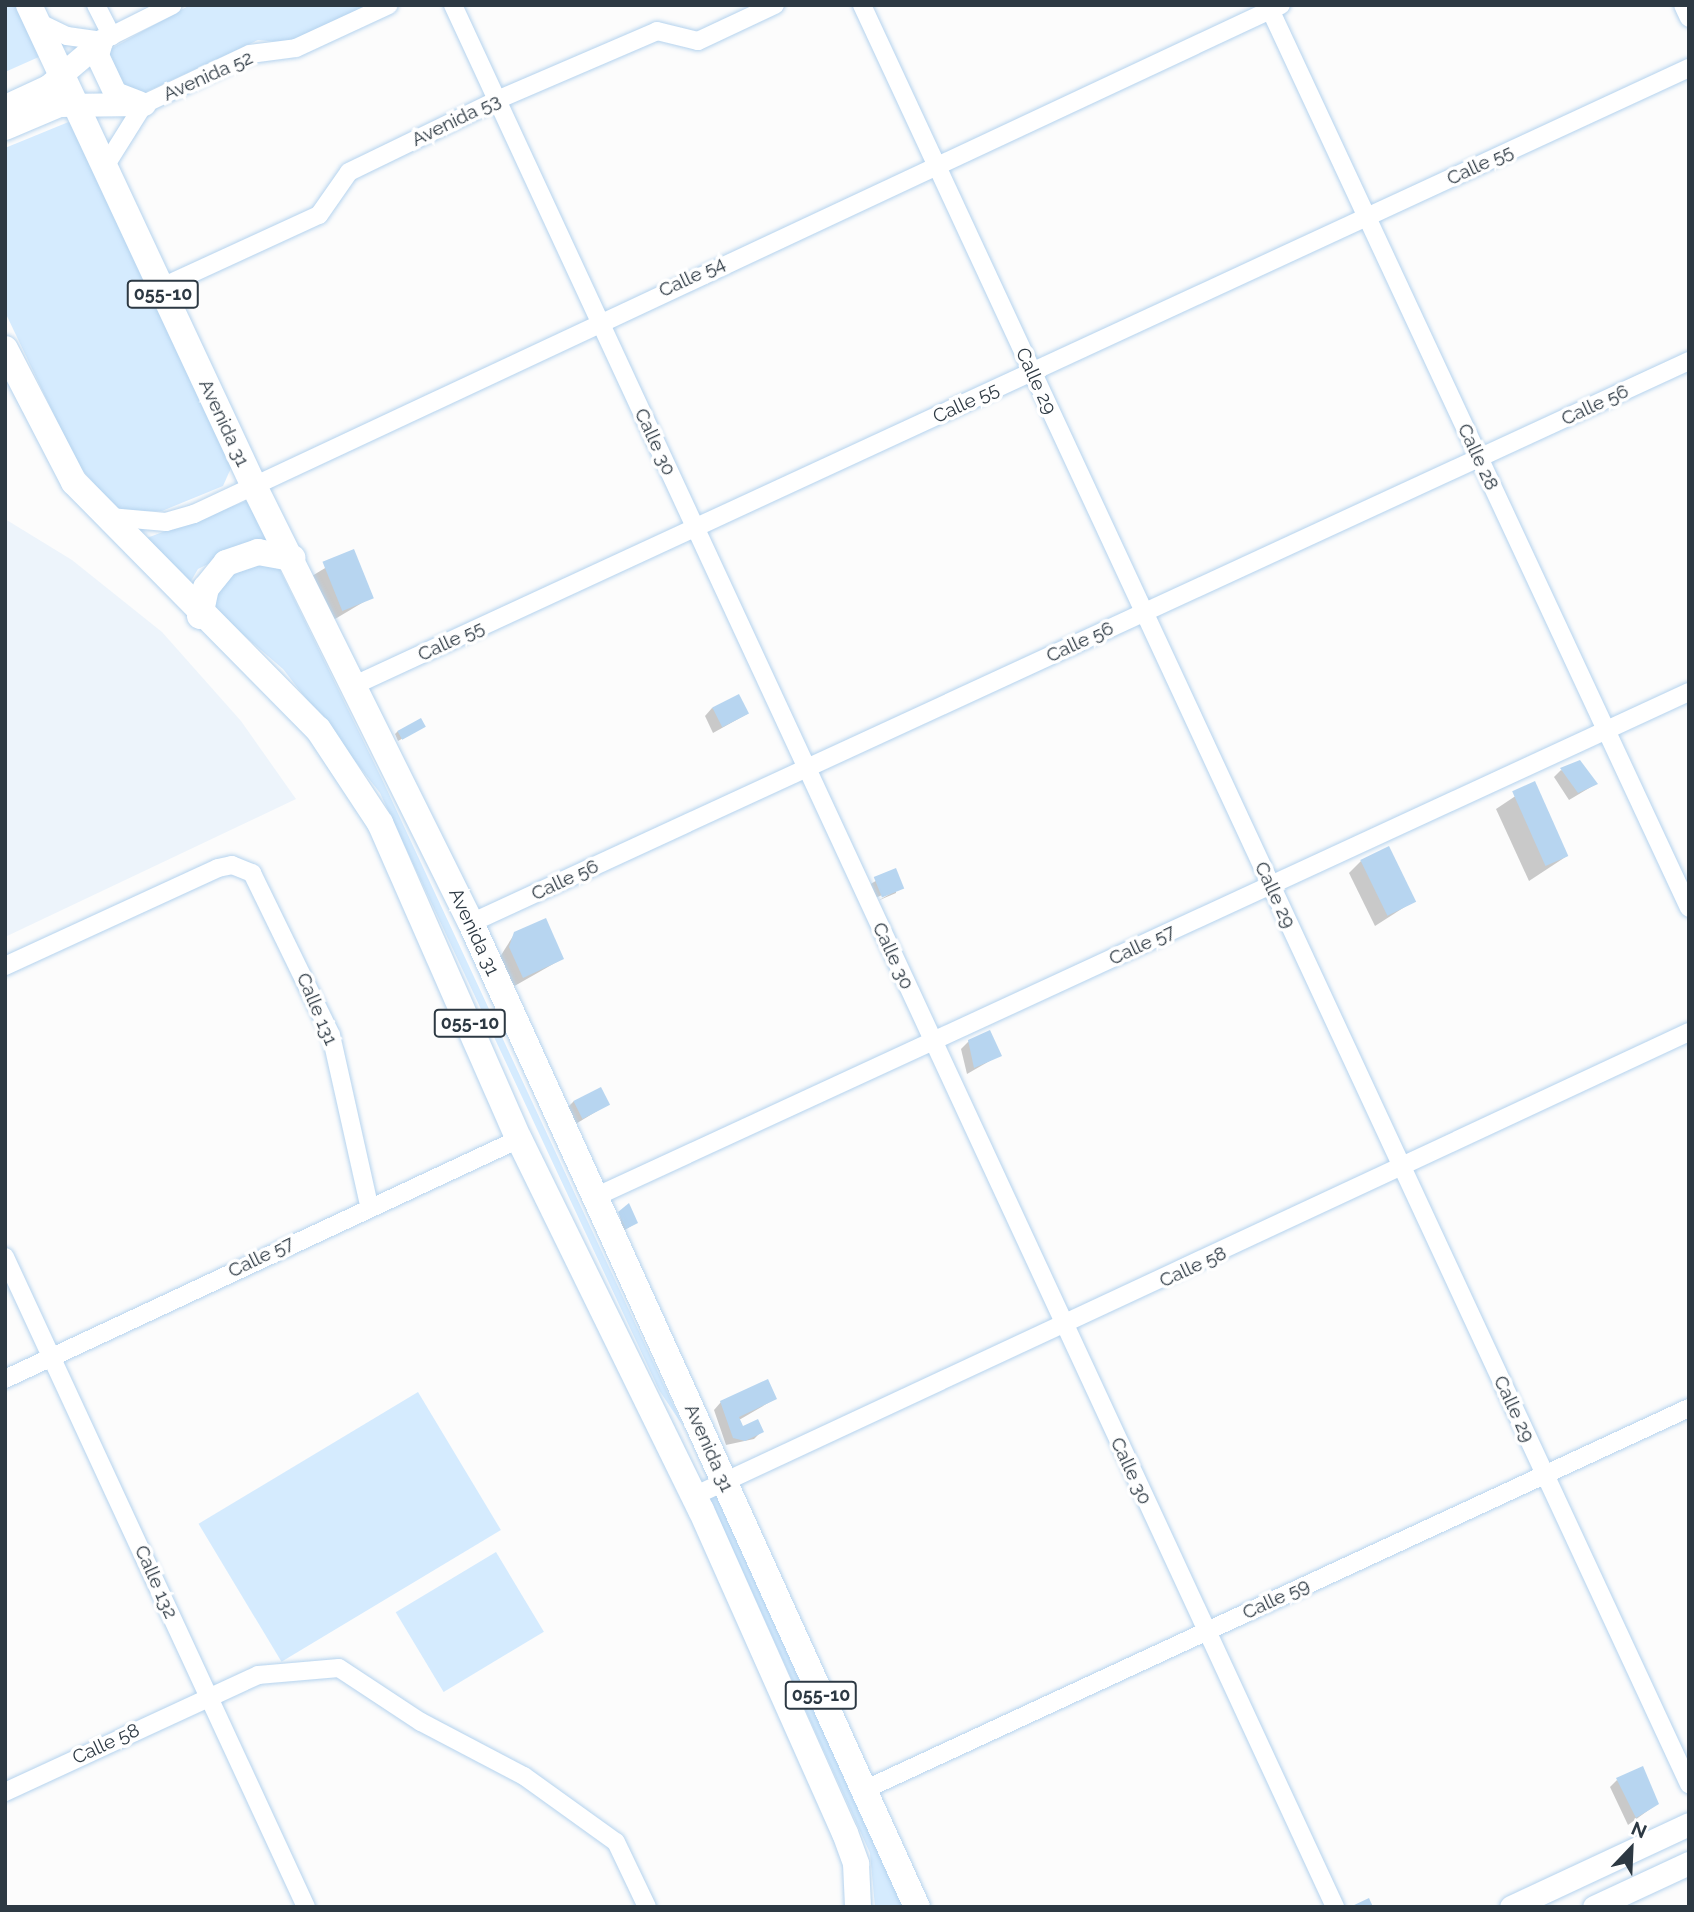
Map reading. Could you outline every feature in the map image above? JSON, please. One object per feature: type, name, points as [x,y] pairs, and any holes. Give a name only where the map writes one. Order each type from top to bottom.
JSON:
[{"type":"highway","name":"Avenida 31","points":[[32,13],[253,484],[357,684],[471,923],[917,1907]]},
{"type":"highway","name":"Avenida 31","points":[[5,349],[49,443],[100,514],[200,616],[318,729],[380,823],[519,1139],[694,1496],[845,1833],[856,1864],[858,1907]]},
{"type":"highway","points":[[200,616],[206,588],[226,564],[258,552],[292,558]]},
{"type":"main road","points":[[5,106],[61,75],[107,39]]},
{"type":"main road","points":[[107,39],[97,55],[115,93],[145,104]]},
{"type":"main road","name":"Avenida 52","points":[[5,128],[75,104],[145,104]]},
{"type":"main road","points":[[1511,1907],[1689,1824]]},
{"type":"main road","points":[[1594,1907],[1689,1863]]},
{"type":"street","points":[[96,5],[107,39]]},
{"type":"street","points":[[32,13],[67,36],[107,39],[173,5]]},
{"type":"street","name":"Avenida 52","points":[[104,168],[145,104],[250,54],[296,48],[389,5]]},
{"type":"street","name":"Calle 30","points":[[453,5],[1064,1328],[1335,1907]]},
{"type":"street","name":"Avenida 53","points":[[160,288],[319,215],[349,172],[497,100],[657,31],[698,41],[775,5]]},
{"type":"street","name":"Calle 29","points":[[862,5],[1689,1784]]},
{"type":"street","points":[[1683,5],[1689,18]]},
{"type":"street","name":"Calle 54","points":[[100,514],[166,522],[253,484],[1273,7]]},
{"type":"street","name":"Calle 28","points":[[1273,7],[1367,217],[1689,908]]},
{"type":"street","name":"Calle 55","points":[[357,684],[1689,68]]},
{"type":"street","name":"Calle 56","points":[[471,923],[1689,361]]},
{"type":"street","name":"Calle 57","points":[[594,1198],[1689,692]]},
{"type":"street","name":"Calle 131","points":[[5,966],[218,868],[244,868],[259,882],[331,1035],[369,1205]]},
{"type":"street","name":"Calle 58","points":[[694,1496],[1064,1328],[1689,1032]]},
{"type":"street","name":"Calle 57","points":[[5,1379],[369,1205],[519,1139]]},
{"type":"street","name":"Calle 132","points":[[5,1257],[54,1357],[306,1907]]},
{"type":"street","name":"Calle 59","points":[[864,1790],[1689,1408]]},
{"type":"street","name":"Calle 58","points":[[5,1792],[258,1675],[339,1668],[421,1722],[524,1776],[616,1843],[644,1906]]},
{"type":"shaded area","points":[[5,5],[18,5],[41,56],[5,72]]},
{"type":"shaded area","points":[[190,5],[369,5],[288,43],[258,40],[135,97],[124,89],[107,51]]},
{"type":"shaded area","points":[[71,121],[235,459],[223,486],[162,511],[118,511],[78,465],[5,312],[5,148]]},
{"type":"shaded area","points":[[249,500],[269,543],[254,541],[198,569],[188,586],[144,539]]},
{"type":"shaded area","points":[[5,519],[72,560],[162,632],[241,721],[296,799],[5,937]]},
{"type":"shaded area","points":[[258,561],[277,564],[381,777],[683,1426],[659,1390],[380,793],[283,669],[210,606],[221,582]]},
{"type":"shaded area","points":[[418,1392],[501,1530],[281,1662],[199,1524]]},
{"type":"shaded area","points":[[714,1491],[905,1907],[875,1907],[870,1853],[707,1492]]},
{"type":"shaded area","points":[[496,1552],[544,1632],[444,1692],[396,1612]]},
{"type":"building","points":[[354,549],[374,598],[342,611],[322,562]]},
{"type":"building","points":[[739,694],[749,714],[722,727],[712,708]]},
{"type":"building","points":[[421,718],[426,727],[402,740],[397,731]]},
{"type":"building","points":[[1580,760],[1598,784],[1578,793],[1560,768]]},
{"type":"building","points":[[1535,781],[1568,856],[1546,866],[1512,791]]},
{"type":"building","points":[[1389,846],[1416,902],[1387,916],[1360,860]]},
{"type":"building","points":[[896,868],[904,888],[882,897],[874,877]]},
{"type":"building","points":[[546,918],[564,959],[523,978],[509,947],[514,932]]},
{"type":"building","points":[[990,1030],[1002,1056],[974,1068],[968,1040]]},
{"type":"building","points":[[601,1087],[610,1105],[582,1119],[573,1101]]},
{"type":"building","points":[[629,1203],[638,1223],[626,1229],[618,1212]]},
{"type":"building","points":[[768,1379],[777,1399],[739,1417],[743,1426],[758,1419],[764,1432],[745,1441],[733,1438],[720,1401]]},
{"type":"building","points":[[1643,1766],[1659,1804],[1636,1818],[1616,1778]]},
{"type":"building","points":[[1369,1898],[1373,1907],[1350,1907]]}]
